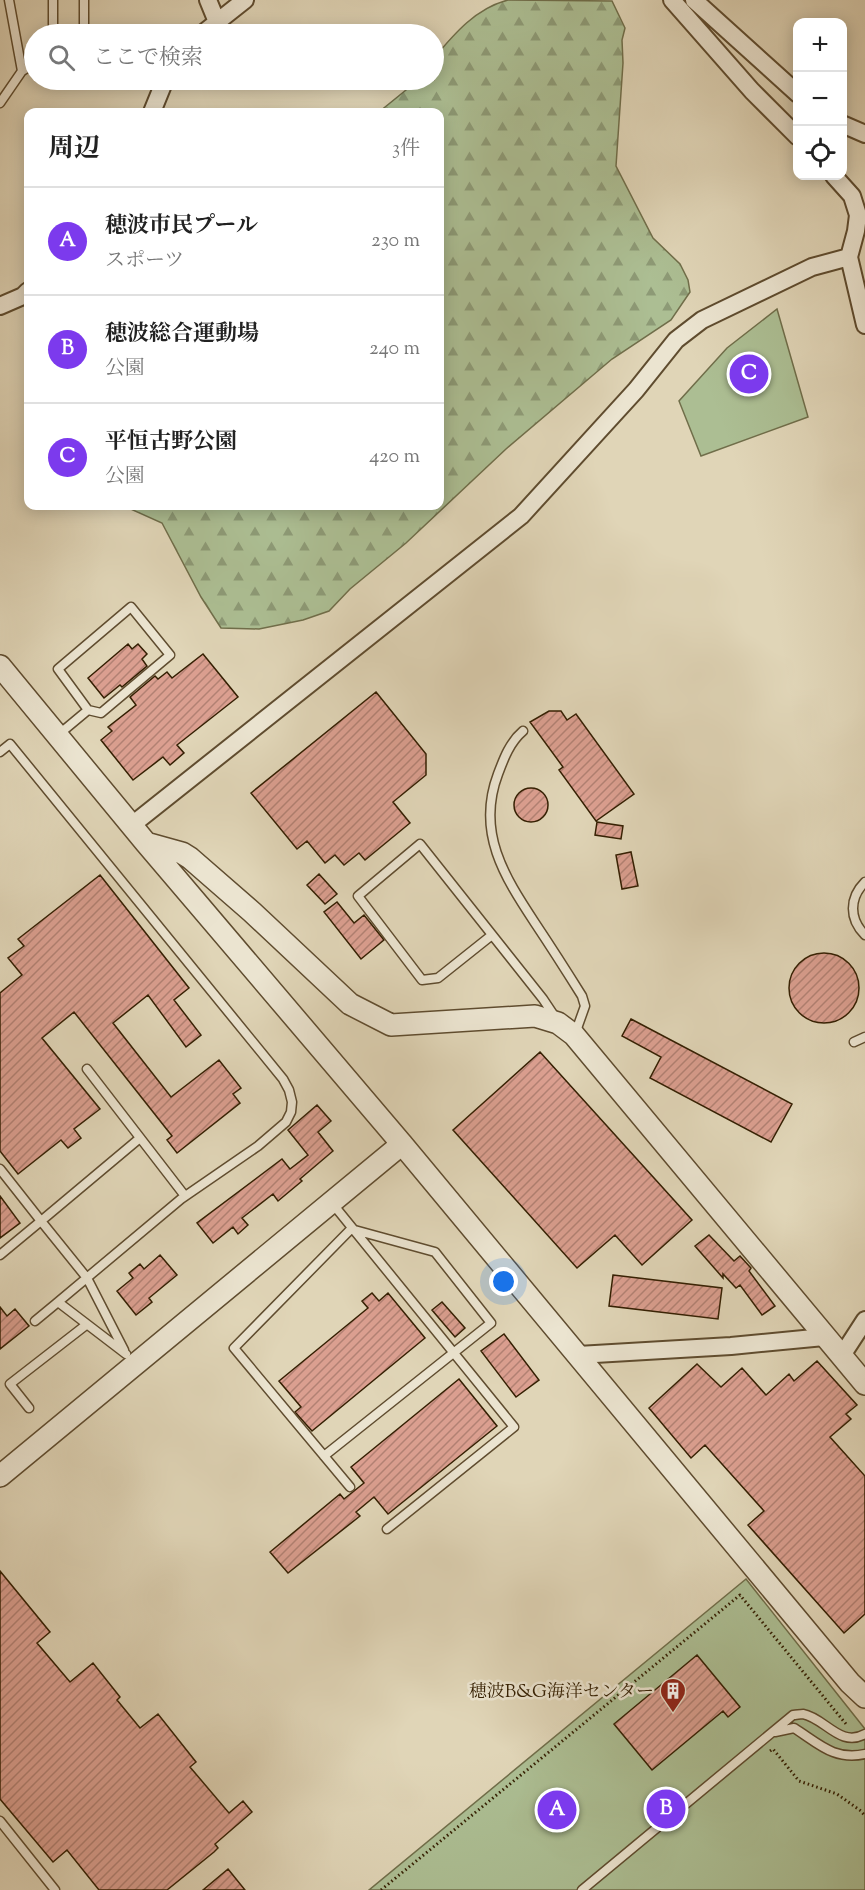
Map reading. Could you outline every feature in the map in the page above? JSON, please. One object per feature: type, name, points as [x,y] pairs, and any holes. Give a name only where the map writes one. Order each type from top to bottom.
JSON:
[{"type":"street","points":[[208,0],[217,22]]},
{"type":"street","points":[[214,24],[245,0]]},
{"type":"street","points":[[672,0],[752,91],[793,132]]},
{"type":"street","points":[[694,0],[793,89]]},
{"type":"street","points":[[154,108],[161,90]]},
{"type":"street","points":[[847,126],[865,134]]},
{"type":"street","points":[[838,180],[852,196],[858,215],[849,257],[862,299],[865,325]]},
{"type":"street","points":[[132,825],[521,516],[621,407],[676,340],[702,320],[812,267],[849,257]]},
{"type":"street","points":[[0,306],[24,295]]},
{"type":"street","points":[[4,677],[58,736],[402,1144],[850,1683],[865,1697]]},
{"type":"street","points":[[146,843],[182,853],[190,858],[252,912],[350,1004],[391,1025],[535,1016],[566,1029],[865,1384]]},
{"type":"street","points":[[0,1476],[130,1359],[332,1202],[402,1144]]},
{"type":"street","points":[[842,1357],[865,1320]]},
{"type":"street","points":[[578,1355],[731,1346],[824,1337]]},
{"type":"lane","points":[[0,102],[22,71],[9,0]]},
{"type":"lane","points":[[53,24],[54,0]]},
{"type":"lane","points":[[84,0],[84,24]]},
{"type":"lane","points":[[131,607],[170,655],[101,713],[88,710],[58,669],[131,607]]},
{"type":"lane","points":[[58,736],[88,710]]},
{"type":"lane","points":[[492,935],[438,978],[422,980],[358,896],[420,844],[543,999],[566,1029],[585,1006],[582,996],[510,884],[497,856],[490,824],[493,787],[504,757],[517,737],[524,731]]},
{"type":"lane","points":[[0,752],[10,744],[275,1070],[289,1090],[292,1102],[291,1113],[286,1122],[258,1146],[185,1196],[35,1321]]},
{"type":"lane","points":[[865,882],[857,890],[852,912],[856,924],[865,935]]},
{"type":"lane","points":[[854,1042],[865,1037]]},
{"type":"lane","points":[[87,1070],[185,1196]]},
{"type":"lane","points":[[0,1255],[140,1138]]},
{"type":"lane","points":[[0,1169],[87,1278],[130,1359]]},
{"type":"lane","points":[[332,1202],[351,1229],[514,1427],[387,1529]]},
{"type":"lane","points":[[324,1456],[491,1323],[435,1252],[351,1229]]},
{"type":"lane","points":[[350,1487],[234,1348],[351,1229]]},
{"type":"lane","points":[[58,1302],[130,1359]]},
{"type":"lane","points":[[29,1408],[10,1384],[86,1325]]},
{"type":"lane","points":[[582,1890],[793,1715],[803,1714],[842,1736],[861,1736]]},
{"type":"lane","points":[[772,1732],[794,1728],[832,1754],[853,1757],[865,1754]]},
{"type":"lane","points":[[0,1821],[55,1890]]},
{"type":"path","points":[[381,1890],[740,1595],[861,1736]]},
{"type":"path","points":[[764,1756],[773,1749],[799,1781],[837,1794],[865,1816]]},
{"type":"green space","points":[[508,0],[612,1],[625,28],[622,40],[623,63],[616,166],[653,238],[680,264],[688,280],[690,292],[671,320],[612,359],[506,449],[444,507],[444,108],[384,108],[406,90],[444,90],[444,47],[466,23],[496,4]]},
{"type":"green space","points":[[777,309],[808,417],[701,456],[679,401],[727,348]]},
{"type":"green space","points":[[133,510],[441,510],[406,543],[350,589],[329,611],[303,620],[259,629],[221,628],[201,597],[162,523]]},
{"type":"green space","points":[[746,1579],[865,1729],[865,1890],[369,1890]]},
{"type":"building","points":[[128,644],[132,649],[138,644],[147,654],[142,659],[147,666],[122,687],[120,685],[104,698],[88,678]]},
{"type":"building","points":[[203,654],[238,697],[177,745],[184,753],[170,765],[163,757],[133,780],[101,740],[112,731],[108,727],[136,705],[130,697],[155,676],[158,679],[167,672],[172,678]]},
{"type":"building","points":[[376,692],[426,754],[426,775],[393,802],[410,823],[365,860],[359,853],[344,865],[335,855],[325,863],[307,841],[297,849],[251,793]]},
{"type":"building","points":[[549,711],[561,711],[567,720],[576,714],[634,794],[596,821],[559,770],[563,767],[530,722]]},
{"type":"building","points":[[531,788],[543,793],[548,805],[543,817],[531,822],[519,817],[514,805],[519,793]]},
{"type":"building","points":[[597,822],[623,826],[621,839],[595,835]]},
{"type":"building","points":[[631,852],[638,886],[622,889],[616,855]]},
{"type":"building","points":[[319,874],[337,894],[325,904],[307,885]]},
{"type":"building","points":[[100,875],[189,988],[174,1000],[201,1035],[186,1047],[148,995],[113,1023],[171,1097],[219,1060],[241,1088],[233,1094],[240,1103],[177,1153],[167,1140],[172,1136],[74,1012],[42,1038],[100,1109],[74,1129],[81,1138],[68,1148],[61,1140],[18,1174],[0,1151],[0,993],[22,975],[8,958],[24,946],[18,939]]},
{"type":"building","points":[[337,902],[354,923],[364,915],[384,940],[361,959],[324,912]]},
{"type":"building","points":[[824,953],[837,956],[849,963],[856,975],[859,988],[856,1001],[849,1013],[837,1020],[824,1023],[811,1020],[799,1013],[792,1001],[789,988],[792,975],[799,963],[811,956]]},
{"type":"building","points":[[631,1019],[792,1104],[771,1142],[650,1078],[661,1057],[622,1036]]},
{"type":"building","points":[[540,1052],[692,1220],[642,1265],[615,1235],[577,1268],[453,1130]]},
{"type":"building","points":[[317,1105],[331,1121],[318,1132],[333,1151],[278,1201],[273,1194],[242,1218],[248,1225],[238,1234],[233,1227],[213,1243],[197,1223],[282,1159],[290,1169],[308,1155],[288,1130]]},
{"type":"building","points":[[0,1196],[20,1223],[0,1238]]},
{"type":"building","points":[[709,1235],[734,1261],[740,1256],[751,1268],[749,1271],[775,1306],[762,1315],[740,1285],[736,1288],[723,1274],[723,1278],[695,1246]]},
{"type":"building","points":[[160,1255],[177,1275],[149,1298],[152,1302],[136,1315],[117,1291],[133,1278],[129,1273],[140,1264],[144,1269]]},
{"type":"building","points":[[613,1275],[722,1288],[718,1319],[609,1306]]},
{"type":"building","points":[[372,1293],[379,1301],[388,1293],[425,1338],[312,1431],[295,1412],[301,1407],[279,1381],[368,1308],[362,1301]]},
{"type":"building","points":[[442,1302],[465,1328],[455,1337],[432,1310]]},
{"type":"building","points":[[0,1307],[7,1316],[15,1309],[29,1326],[0,1349]]},
{"type":"building","points":[[504,1334],[539,1380],[516,1397],[481,1351]]},
{"type":"building","points":[[817,1361],[857,1405],[846,1414],[851,1419],[830,1437],[865,1476],[865,1614],[844,1633],[748,1525],[764,1511],[705,1445],[691,1458],[649,1408],[697,1364],[721,1387],[742,1368],[766,1395],[789,1374],[794,1381]]},
{"type":"building","points":[[459,1379],[497,1426],[388,1514],[374,1497],[356,1512],[360,1516],[288,1573],[270,1552],[340,1494],[344,1499],[364,1483],[351,1467]]},
{"type":"building","points":[[0,1571],[50,1632],[37,1643],[70,1682],[93,1663],[120,1697],[117,1700],[140,1728],[158,1714],[196,1762],[190,1767],[229,1813],[243,1801],[252,1812],[215,1844],[218,1848],[214,1852],[167,1890],[99,1890],[67,1850],[53,1862],[0,1799]]},
{"type":"building","name":"穂波B&G海洋センター","points":[[697,1655],[740,1707],[728,1717],[723,1711],[652,1770],[614,1724]]},
{"type":"building","points":[[228,1869],[245,1890],[203,1890]]},
{"type":"place","name":"平恒古野公園","points":[[749,374]]},
{"type":"place","name":"穂波B&G海洋センター","points":[[673,1714]]},
{"type":"place","name":"穂波総合運動場","points":[[666,1809]]},
{"type":"place","name":"穂波市民プール","points":[[557,1810]]}]
